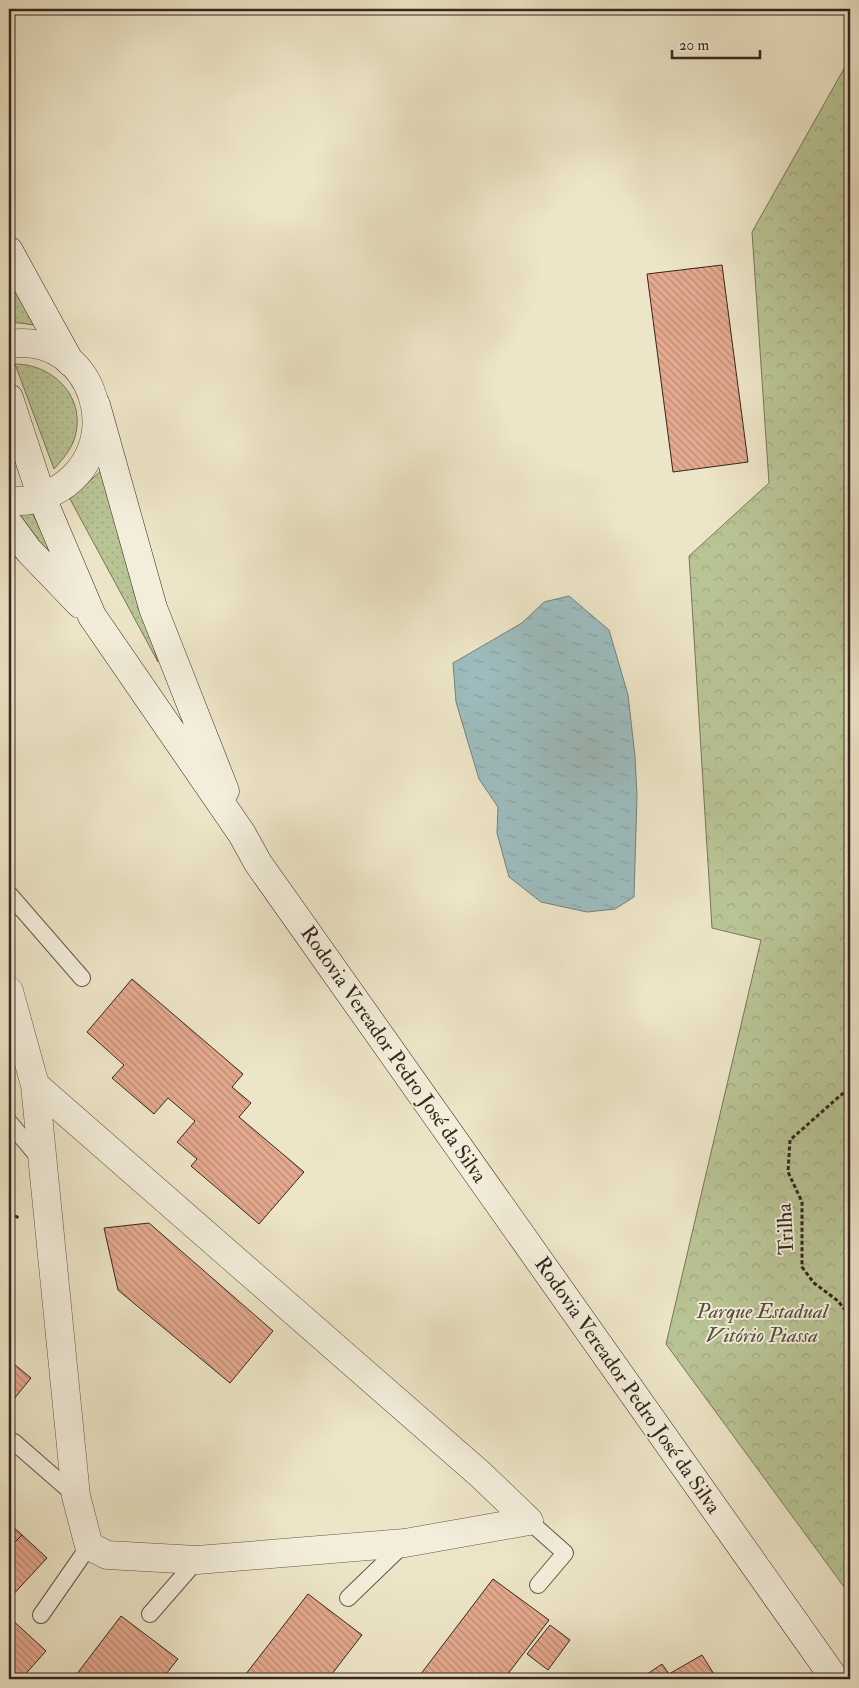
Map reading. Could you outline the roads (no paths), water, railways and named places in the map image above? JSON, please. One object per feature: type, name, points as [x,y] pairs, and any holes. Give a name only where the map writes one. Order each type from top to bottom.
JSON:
[{"type":"main road","points":[[9,251],[70,362],[87,381],[96,406],[153,608],[242,834]]},
{"type":"main road","points":[[9,344],[19,343],[46,348],[70,362]]},
{"type":"main road","name":"Rodovia Vereador Pedro José da Silva","points":[[9,398],[42,498],[92,616],[242,834],[258,863],[836,1679]]},
{"type":"main road","points":[[9,500],[42,498],[68,484],[87,462],[97,434],[96,406]]},
{"type":"main road","points":[[9,524],[29,551],[92,616]]},
{"type":"main road","points":[[9,991],[35,1085],[76,1496],[89,1546],[107,1555],[197,1560],[405,1543],[529,1521]]},
{"type":"main road","points":[[35,1085],[481,1475],[529,1521]]},
{"type":"lane","points":[[9,894],[82,978]]},
{"type":"lane","points":[[9,1122],[43,1162]]},
{"type":"lane","points":[[14,1442],[76,1496]]},
{"type":"lane","points":[[529,1521],[564,1553],[538,1585]]},
{"type":"lane","points":[[348,1598],[405,1543]]},
{"type":"lane","points":[[41,1615],[89,1546]]},
{"type":"lane","points":[[150,1614],[197,1560]]},
{"type":"water","points":[[569,596],[609,630],[628,695],[635,756],[637,796],[634,897],[615,909],[587,912],[541,902],[509,877],[497,833],[498,807],[479,779],[456,702],[453,663],[522,623],[544,602]]},
{"type":"park label","name":"Parque Estadual Vitório Piassa","points":[[762,1323]]}]
